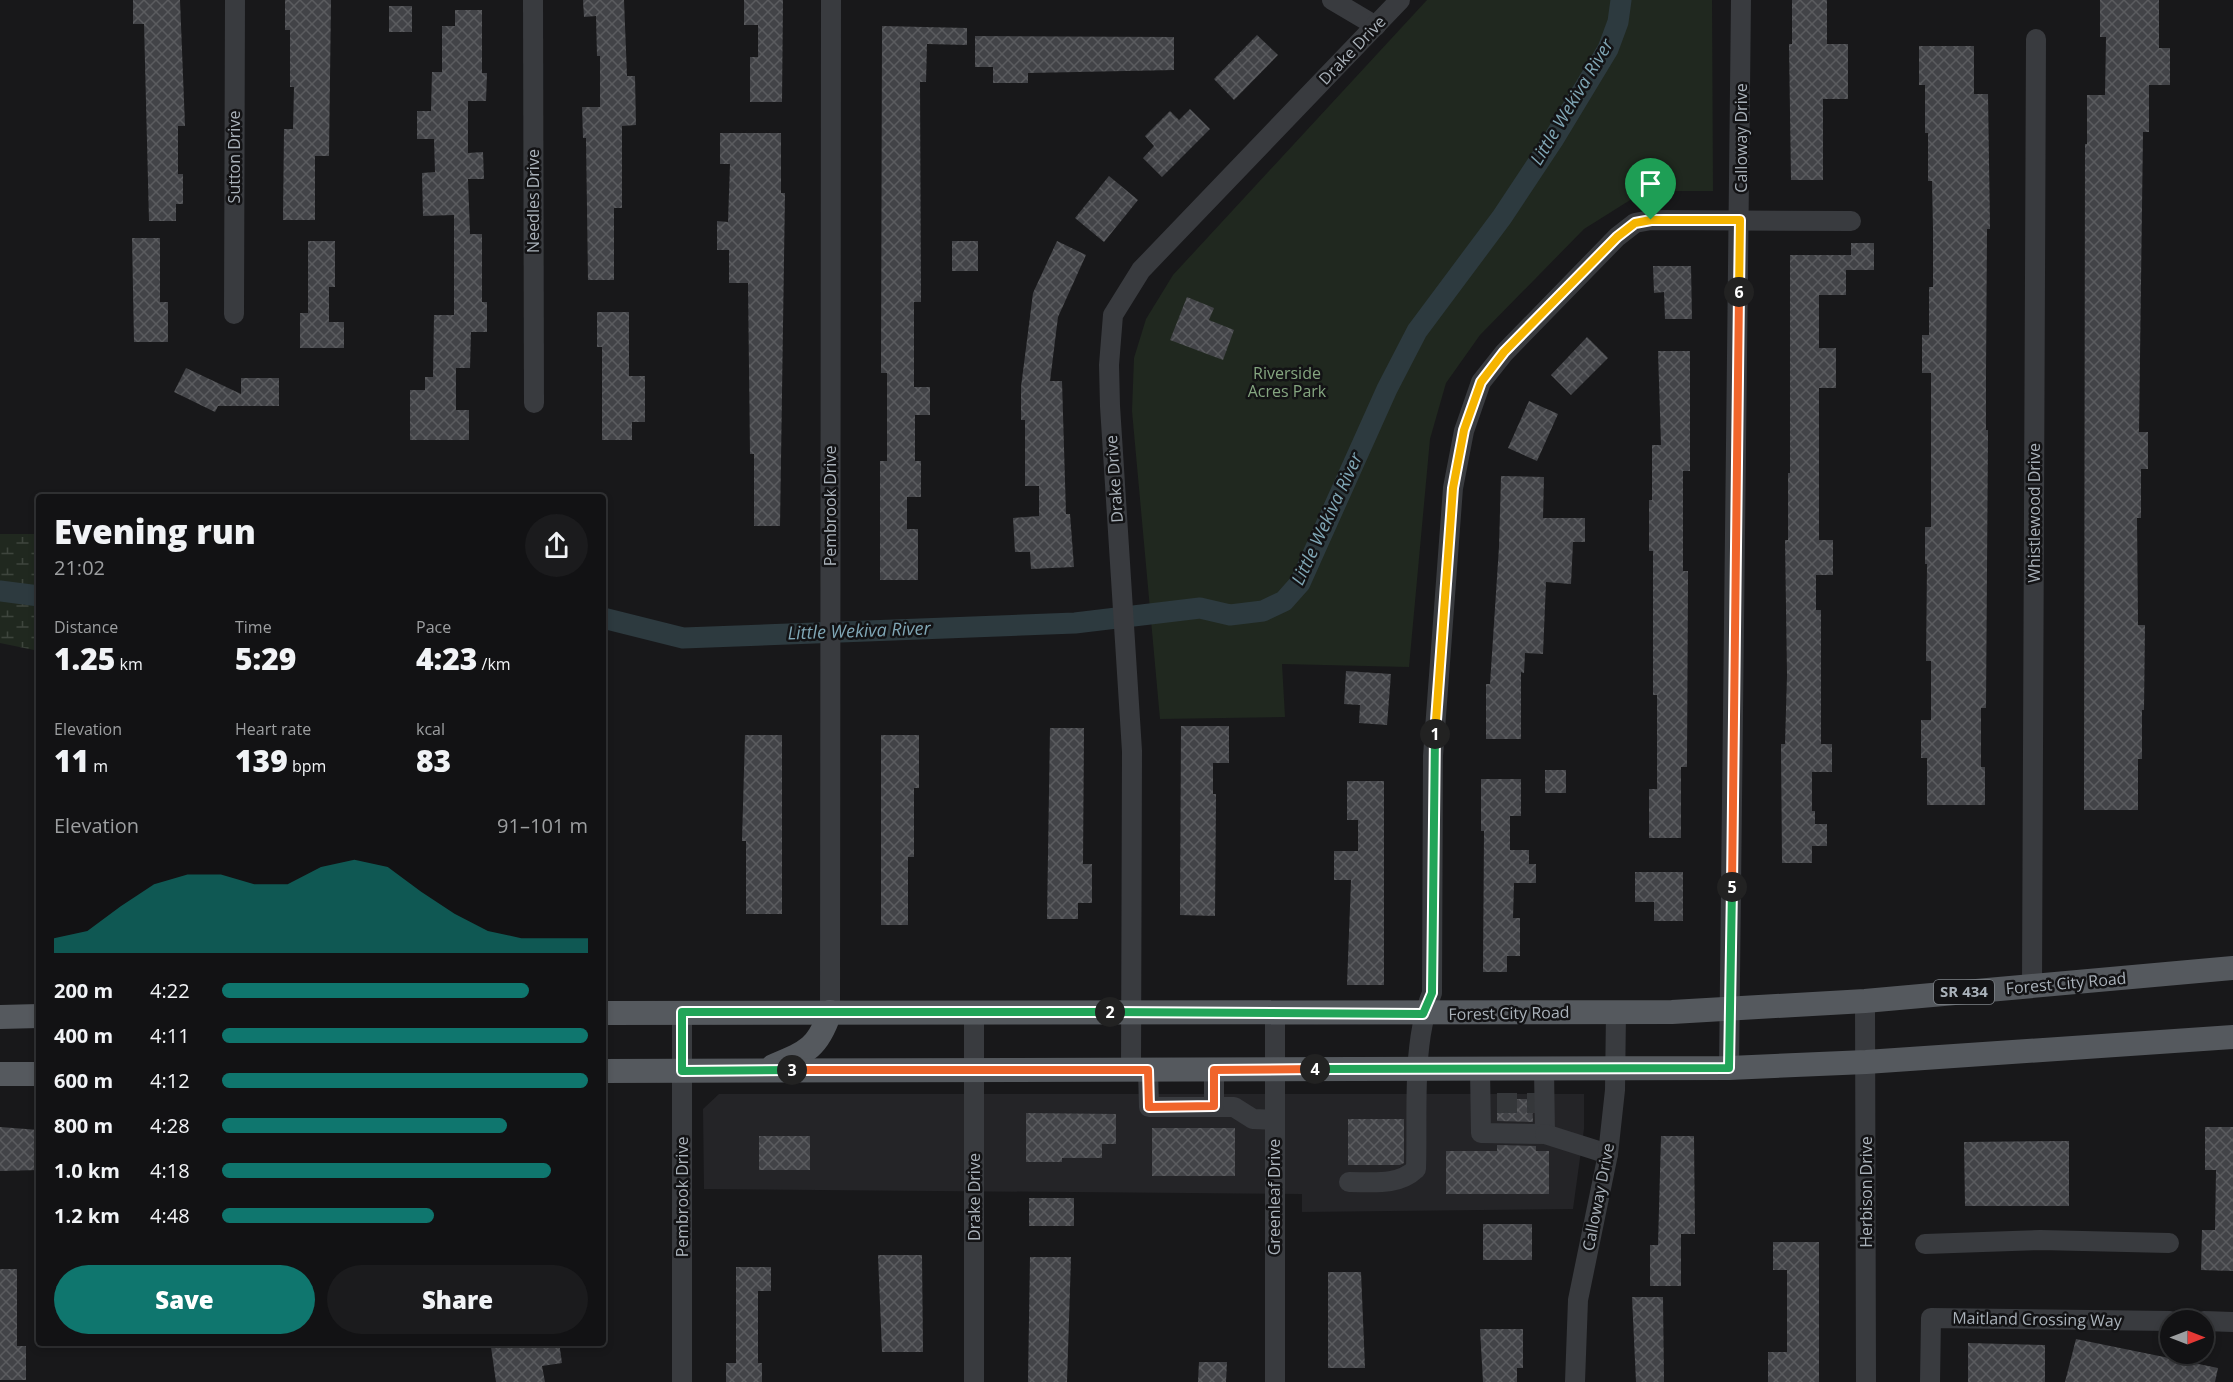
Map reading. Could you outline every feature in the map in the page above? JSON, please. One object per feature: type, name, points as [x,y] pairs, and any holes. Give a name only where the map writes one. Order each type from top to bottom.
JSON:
[{"type":"main road","name":"Forest City Road","points":[[606,1013],[1275,1012],[1423,1014],[1730,1010],[1865,1001],[2233,968]]},
{"type":"main road","points":[[763,1071],[804,1053],[823,1035],[830,1012]]},
{"type":"main road","points":[[0,1017],[36,1016]]},
{"type":"main road","points":[[606,1071],[1729,1068],[1866,1062],[2233,1037]]},
{"type":"main road","points":[[0,1074],[36,1074]]},
{"type":"street","name":"Sutton Drive","points":[[234,314],[235,0]]},
{"type":"street","name":"Needles Drive","points":[[533,0],[534,403]]},
{"type":"street","name":"Pembrook Drive","points":[[830,1012],[831,0]]},
{"type":"street","points":[[1332,0],[1376,26]]},
{"type":"street","name":"Drake Drive","points":[[1214,1106],[1149,1107],[1140,1070],[1132,1012],[1132,751],[1110,406],[1109,365],[1113,315],[1141,270],[1400,0]]},
{"type":"street","name":"Calloway Drive","points":[[1729,1068],[1741,0]]},
{"type":"street","name":"Whistlewood Drive","points":[[2032,986],[2036,39]]},
{"type":"street","points":[[1348,1182],[1395,1181],[1407,1178],[1416,1169],[1423,1014],[1432,993],[1433,756],[1453,488],[1464,430],[1481,382],[1504,352],[1617,237],[1635,223],[1651,220],[1851,221]]},
{"type":"street","name":"Herbison Drive","points":[[1865,1001],[1866,1382]]},
{"type":"street","name":"Pembrook Drive","points":[[682,1012],[682,1382]]},
{"type":"street","name":"Greenleaf Drive","points":[[1275,1012],[1275,1382]]},
{"type":"street","name":"Calloway Drive","points":[[1575,1382],[1578,1300],[1608,1154],[1615,1070],[1616,1012]]},
{"type":"street","name":"Drake Drive","points":[[974,1013],[974,1382]]},
{"type":"street","points":[[1480,1069],[1489,1103],[1481,1133],[1545,1134],[1608,1154]]},
{"type":"street","points":[[1544,1069],[1540,1103],[1545,1134]]},
{"type":"street","points":[[1214,1070],[1214,1106],[1234,1107],[1253,1119],[1275,1120]]},
{"type":"street","points":[[1925,1244],[2040,1240],[2169,1243]]},
{"type":"street","name":"Maitland Crossing Way","points":[[1930,1382],[1931,1318],[2160,1321]]},
{"type":"street","points":[[2214,1322],[2233,1322]]},
{"type":"shaded area","points":[[719,1094],[1584,1094],[1584,1129],[1573,1209],[1302,1212],[1302,1194],[704,1189],[703,1109]]},
{"type":"green space","name":"Riverside Acres Park","points":[[1427,0],[1712,0],[1713,191],[1671,191],[1635,197],[1584,229],[1480,335],[1446,383],[1430,439],[1409,667],[1282,664],[1285,717],[1160,719],[1132,411],[1134,358],[1146,319],[1173,275]]},
{"type":"green space","points":[[0,534],[36,534],[36,650],[0,643]]},
{"type":"building","points":[[133,0],[180,0],[185,126],[178,126],[178,174],[183,174],[183,204],[176,204],[176,221],[149,221],[144,24],[133,24]]},
{"type":"building","points":[[285,0],[331,0],[329,156],[315,156],[315,220],[283,220],[284,129],[293,129],[294,87],[290,87],[290,30],[285,30]]},
{"type":"building","points":[[583,0],[624,0],[627,76],[635,76],[636,125],[622,126],[622,208],[614,208],[614,280],[588,280],[586,138],[583,138],[582,107],[600,107],[600,56],[597,56],[596,16],[584,17]]},
{"type":"building","points":[[744,0],[783,0],[782,102],[750,102],[750,57],[758,57],[758,25],[744,25]]},
{"type":"building","points":[[1792,0],[1827,0],[1827,44],[1848,44],[1848,99],[1823,99],[1823,180],[1791,180],[1789,44],[1792,44]]},
{"type":"building","points":[[2100,0],[2159,0],[2159,48],[2170,48],[2170,85],[2149,85],[2149,132],[2143,132],[2139,432],[2148,432],[2148,469],[2141,469],[2141,518],[2137,518],[2138,625],[2145,625],[2144,710],[2142,710],[2142,759],[2138,759],[2138,810],[2084,810],[2085,144],[2087,144],[2087,95],[2105,95],[2106,37],[2100,37]]},
{"type":"building","points":[[389,6],[412,6],[412,32],[389,32]]},
{"type":"building","points":[[455,10],[482,10],[482,73],[487,73],[486,101],[468,101],[468,153],[483,152],[484,179],[468,179],[470,234],[482,234],[482,302],[487,302],[487,332],[471,332],[470,368],[456,368],[456,410],[469,410],[469,440],[410,440],[410,390],[425,390],[425,377],[433,377],[434,315],[454,315],[454,215],[423,216],[422,173],[435,172],[434,139],[417,139],[417,111],[431,111],[432,72],[442,72],[442,26],[455,26]]},
{"type":"building","points":[[882,26],[967,28],[967,45],[927,44],[926,82],[920,82],[921,302],[914,302],[914,387],[930,387],[930,415],[915,415],[915,461],[921,461],[921,497],[907,497],[907,529],[918,529],[918,580],[880,580],[880,461],[887,461],[887,373],[881,373]]},
{"type":"building","points":[[1257,35],[1278,55],[1234,100],[1214,79]]},
{"type":"building","points":[[975,36],[1174,37],[1174,70],[1028,73],[1028,83],[993,83],[993,67],[975,67]]},
{"type":"building","points":[[1919,46],[1974,46],[1974,94],[1988,94],[1990,229],[1987,229],[1986,708],[1981,708],[1981,767],[1985,767],[1985,805],[1927,805],[1927,758],[1921,758],[1921,720],[1931,720],[1931,661],[1926,661],[1925,527],[1931,527],[1931,373],[1922,373],[1922,335],[1929,335],[1929,287],[1933,287],[1933,229],[1932,181],[1928,181],[1928,133],[1925,133],[1925,85],[1919,85]]},
{"type":"building","points":[[1190,109],[1210,129],[1162,177],[1143,158],[1154,146],[1145,136],[1170,111],[1179,120]]},
{"type":"building","points":[[720,133],[781,133],[781,193],[785,193],[780,526],[754,526],[754,454],[750,454],[748,283],[729,283],[729,250],[717,250],[717,221],[728,222],[730,164],[720,164]]},
{"type":"building","points":[[1109,176],[1138,200],[1104,242],[1075,218]]},
{"type":"building","points":[[132,238],[160,238],[160,302],[168,302],[168,342],[134,342]]},
{"type":"building","points":[[308,241],[335,241],[335,287],[329,287],[329,322],[344,322],[344,348],[300,348],[300,313],[308,313]]},
{"type":"building","points":[[952,241],[978,241],[978,271],[952,271]]},
{"type":"building","points":[[1057,241],[1086,255],[1058,317],[1050,381],[1062,381],[1066,514],[1070,514],[1074,567],[1031,569],[1030,552],[1015,552],[1013,518],[1039,516],[1039,486],[1025,486],[1025,420],[1021,420],[1021,387],[1033,293]]},
{"type":"building","points":[[1851,243],[1874,243],[1874,270],[1846,270],[1846,295],[1819,295],[1819,348],[1836,348],[1836,388],[1819,388],[1819,540],[1833,540],[1833,575],[1816,575],[1816,610],[1821,610],[1821,744],[1832,744],[1832,772],[1812,772],[1812,811],[1815,811],[1815,824],[1827,824],[1827,846],[1812,846],[1812,863],[1782,863],[1781,744],[1785,744],[1787,675],[1785,540],[1788,540],[1788,473],[1790,473],[1790,255],[1851,255]]},
{"type":"building","points":[[1653,266],[1691,266],[1692,319],[1665,319],[1664,292],[1654,293]]},
{"type":"building","points":[[1187,297],[1214,308],[1209,320],[1234,330],[1223,360],[1170,340]]},
{"type":"building","points":[[597,312],[629,312],[629,376],[645,376],[645,422],[632,422],[632,440],[602,440],[602,347],[597,347]]},
{"type":"building","points":[[1587,337],[1608,358],[1571,395],[1551,375]]},
{"type":"building","points":[[1658,351],[1690,351],[1690,471],[1683,471],[1683,571],[1688,571],[1687,767],[1681,767],[1681,838],[1649,838],[1649,789],[1657,789],[1657,695],[1653,695],[1653,551],[1649,551],[1649,500],[1652,500],[1652,445],[1661,445]]},
{"type":"building","points":[[186,368],[241,394],[241,378],[279,378],[279,406],[218,406],[215,412],[174,392]]},
{"type":"building","points":[[1529,401],[1558,414],[1537,461],[1508,448]]},
{"type":"building","points":[[1501,476],[1544,477],[1543,518],[1585,518],[1585,542],[1573,542],[1571,584],[1546,582],[1543,654],[1525,653],[1524,673],[1521,672],[1521,739],[1486,739],[1486,684],[1490,684]]},
{"type":"building","points":[[1346,671],[1391,674],[1387,725],[1359,723],[1360,705],[1344,704]]},
{"type":"building","points":[[1181,726],[1229,726],[1229,763],[1213,763],[1213,794],[1216,794],[1215,916],[1180,915]]},
{"type":"building","points":[[1050,728],[1084,728],[1083,864],[1092,864],[1092,903],[1078,903],[1078,919],[1047,919]]},
{"type":"building","points":[[745,735],[782,735],[782,914],[746,914],[746,841],[742,841]]},
{"type":"building","points":[[881,735],[919,735],[919,788],[914,788],[914,857],[908,857],[908,925],[881,925]]},
{"type":"building","points":[[1545,770],[1566,770],[1566,793],[1545,793]]},
{"type":"building","points":[[1481,779],[1521,779],[1521,816],[1510,816],[1510,850],[1529,850],[1529,864],[1536,864],[1536,883],[1514,883],[1513,918],[1520,918],[1520,956],[1507,956],[1507,972],[1483,972],[1484,831],[1481,831]]},
{"type":"building","points":[[1347,781],[1384,781],[1384,985],[1347,985],[1351,880],[1334,880],[1334,851],[1358,851],[1358,820],[1347,820]]},
{"type":"building","points":[[1635,872],[1683,872],[1683,921],[1654,921],[1654,902],[1635,902]]},
{"type":"building","points":[[1497,1099],[1532,1099],[1533,1122],[1497,1121]]},
{"type":"building","points":[[1026,1113],[1116,1114],[1116,1144],[1102,1144],[1102,1158],[1062,1158],[1062,1162],[1026,1162]]},
{"type":"building","points":[[1348,1119],[1404,1119],[1404,1163],[1400,1165],[1348,1165]]},
{"type":"building","points":[[0,1127],[36,1130],[36,1170],[0,1171]]},
{"type":"building","points":[[2205,1127],[2233,1127],[2233,1271],[2201,1270],[2202,1230],[2215,1230],[2216,1170],[2205,1170]]},
{"type":"building","points":[[1152,1128],[1235,1128],[1235,1176],[1152,1176]]},
{"type":"building","points":[[759,1136],[810,1136],[810,1170],[759,1170]]},
{"type":"building","points":[[1661,1136],[1694,1136],[1695,1234],[1681,1234],[1681,1286],[1650,1286],[1650,1245],[1658,1245]]},
{"type":"building","points":[[2069,1141],[2069,1206],[1965,1206],[1964,1142]]},
{"type":"building","points":[[1497,1145],[1536,1146],[1536,1151],[1549,1151],[1549,1194],[1446,1194],[1446,1151],[1497,1151]]},
{"type":"building","points":[[1029,1198],[1074,1198],[1074,1226],[1029,1226]]},
{"type":"building","points":[[1483,1224],[1532,1224],[1532,1260],[1483,1260]]},
{"type":"building","points":[[1773,1242],[1819,1242],[1819,1382],[1768,1382],[1768,1352],[1787,1352],[1787,1270],[1773,1270]]},
{"type":"building","points":[[878,1255],[922,1255],[923,1352],[882,1352]]},
{"type":"building","points":[[1030,1257],[1071,1257],[1067,1382],[1028,1382]]},
{"type":"building","points":[[736,1267],[771,1267],[771,1291],[758,1291],[758,1363],[762,1363],[762,1382],[726,1382],[726,1363],[736,1363]]},
{"type":"building","points":[[0,1269],[17,1269],[17,1346],[26,1346],[26,1380],[0,1380]]},
{"type":"building","points":[[1328,1272],[1361,1272],[1365,1368],[1328,1368]]},
{"type":"building","points":[[1632,1297],[1663,1297],[1664,1382],[1636,1382]]},
{"type":"building","points":[[1480,1329],[1523,1329],[1523,1368],[1517,1368],[1517,1382],[1483,1382]]},
{"type":"building","points":[[2076,1339],[2160,1356],[2160,1364],[2198,1364],[2218,1368],[2215,1382],[2065,1382]]},
{"type":"building","points":[[1968,1343],[2045,1345],[2045,1382],[1968,1382]]},
{"type":"building","points":[[560,1346],[562,1363],[542,1366],[545,1382],[496,1382],[491,1347]]},
{"type":"building","points":[[1199,1362],[1227,1362],[1226,1382],[1198,1382]]},
{"type":"waterway","name":"Little Wekiva River","points":[[606,619],[683,638],[1075,623],[1200,608],[1230,615],[1263,611],[1284,601],[1300,583],[1387,389],[1417,331],[1502,217],[1553,140],[1608,49],[1618,22],[1621,0]]},
{"type":"waterway","name":"Little Wekiva River","points":[[0,591],[36,596]]},
{"type":"tunnel","points":[[1497,1103],[1536,1103]]},
{"type":"route","points":[[1651,220],[1740,220],[1729,1068],[1214,1070],[1214,1106],[1149,1107],[1148,1070],[682,1071],[682,1012],[1423,1014],[1432,993],[1433,756],[1453,488],[1464,430],[1481,382],[1504,352],[1617,237],[1635,223],[1651,220]]}]
